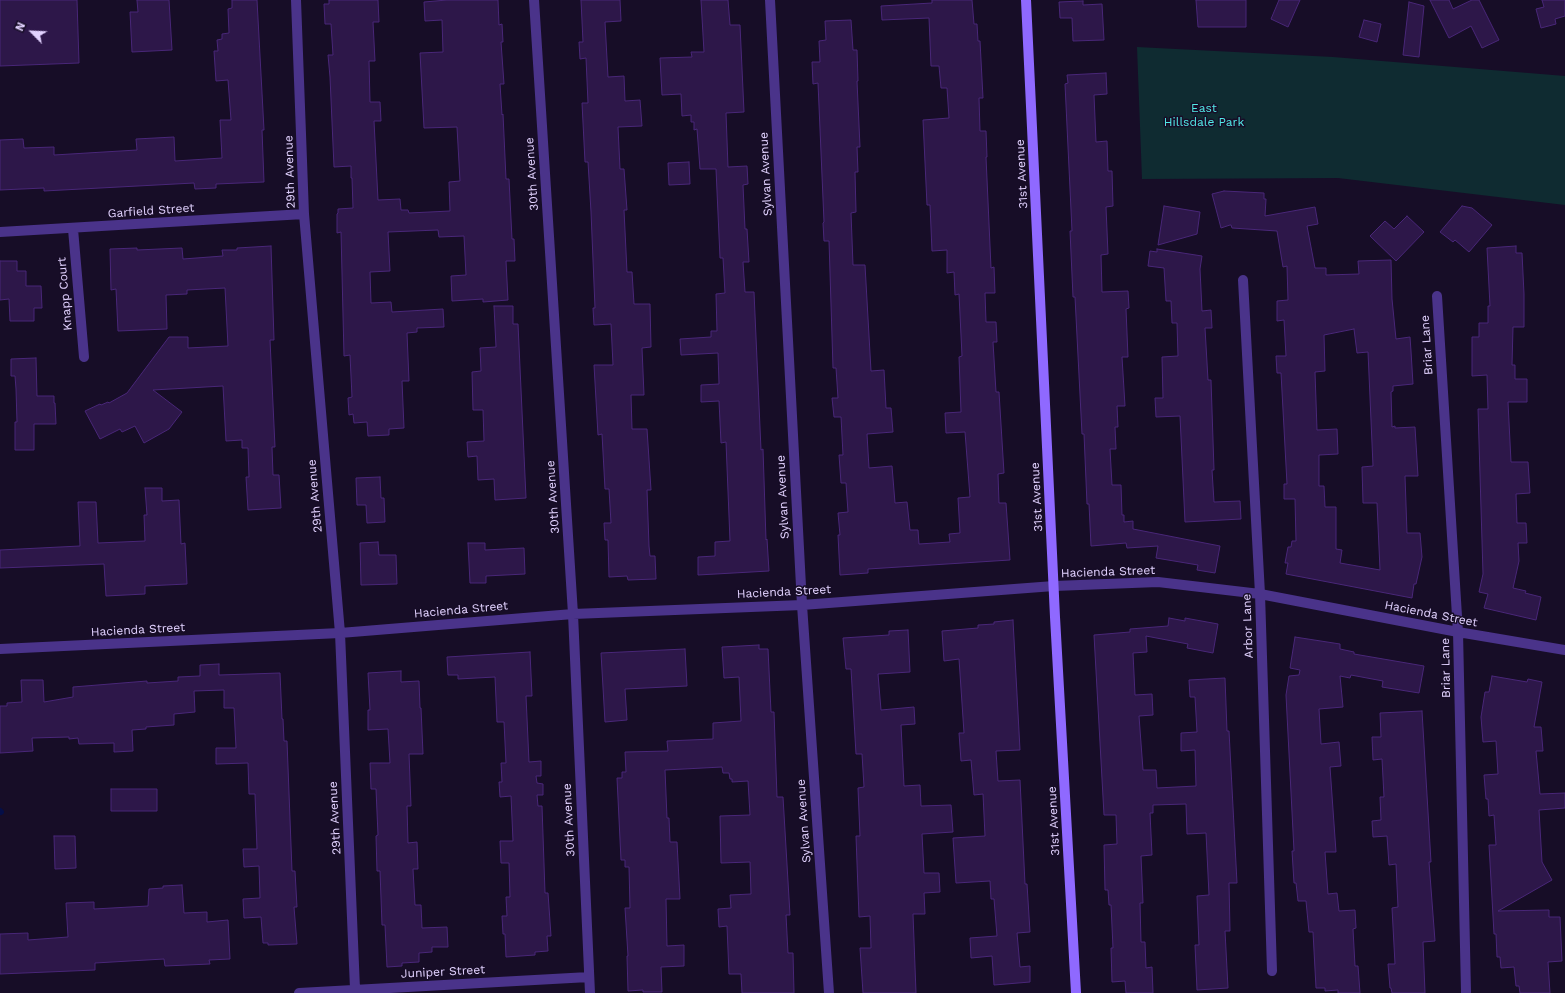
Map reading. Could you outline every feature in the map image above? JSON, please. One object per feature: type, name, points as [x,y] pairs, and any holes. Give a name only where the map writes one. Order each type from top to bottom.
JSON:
[{"type":"street","name":"29th Avenue","points":[[296,0],[304,214],[340,633],[355,989]]},
{"type":"street","name":"30th Avenue","points":[[534,0],[573,614],[590,993]]},
{"type":"street","name":"Sylvan Avenue","points":[[770,0],[802,605],[829,993]]},
{"type":"street","name":"31st Avenue","points":[[1026,0],[1054,586],[1076,993]]},
{"type":"street","name":"Garfield Street","points":[[0,232],[72,229],[304,214]]},
{"type":"street","name":"Knapp Court","points":[[72,229],[84,357]]},
{"type":"street","name":"Arbor Lane","points":[[1243,280],[1260,594],[1272,971]]},
{"type":"street","name":"Briar Lane","points":[[1437,296],[1458,632],[1466,992]]},
{"type":"street","name":"Hacienda Street","points":[[0,649],[340,633],[573,614],[802,605],[1054,586],[1158,582],[1260,594],[1458,632],[1565,650]]},
{"type":"street","name":"Juniper Street","points":[[299,993],[589,977]]},
{"type":"green space","name":"East Hillsdale Park","points":[[1137,47],[1333,57],[1565,76],[1565,205],[1338,178],[1142,179]]},
{"type":"building","points":[[0,0],[77,0],[79,63],[0,66]]},
{"type":"building","points":[[137,0],[169,0],[172,50],[132,52],[130,12],[138,12]]},
{"type":"building","points":[[232,0],[257,0],[264,130],[262,130],[264,182],[216,184],[216,188],[195,189],[194,183],[44,191],[44,188],[0,190],[0,140],[23,139],[24,148],[54,147],[54,155],[137,150],[136,139],[174,137],[175,161],[222,158],[220,120],[231,120],[228,80],[216,81],[214,51],[218,51],[217,40],[222,39],[222,34],[229,33],[228,9],[232,8]]},
{"type":"building","points":[[329,0],[378,0],[379,22],[373,22],[375,61],[369,61],[370,102],[380,102],[381,121],[374,121],[378,200],[400,199],[401,210],[408,210],[409,213],[450,211],[449,182],[460,181],[457,127],[424,128],[420,53],[443,52],[442,20],[425,21],[424,2],[447,0],[498,0],[499,25],[502,24],[503,42],[501,42],[504,84],[500,84],[506,179],[509,179],[512,239],[514,239],[515,261],[506,261],[508,300],[483,302],[483,299],[452,301],[451,276],[466,275],[464,236],[439,237],[438,230],[388,232],[390,271],[370,272],[371,303],[391,302],[392,312],[443,309],[444,327],[417,328],[417,332],[407,333],[409,381],[402,381],[404,428],[389,429],[389,435],[368,436],[367,422],[354,423],[353,414],[349,415],[348,398],[352,397],[350,355],[344,356],[341,232],[337,233],[337,214],[338,209],[353,208],[352,178],[351,166],[334,167],[328,55],[333,55],[331,24],[325,24],[324,4],[329,4]]},
{"type":"building","points":[[581,0],[620,0],[621,21],[605,22],[608,77],[624,76],[625,101],[640,100],[642,126],[618,127],[620,169],[624,169],[627,210],[624,210],[627,272],[632,272],[634,304],[650,304],[651,347],[642,348],[644,395],[631,395],[632,429],[647,429],[651,490],[647,490],[649,546],[650,556],[655,556],[656,579],[628,580],[627,576],[609,577],[608,540],[605,540],[604,523],[611,523],[609,489],[605,489],[602,434],[598,435],[594,365],[613,365],[611,324],[594,325],[593,308],[595,308],[591,212],[588,162],[585,162],[582,103],[588,103],[586,58],[580,59],[579,42],[583,42]]},
{"type":"building","points":[[701,0],[728,0],[730,25],[740,25],[744,112],[726,113],[728,167],[747,166],[748,184],[743,185],[745,229],[747,229],[749,262],[743,262],[745,292],[754,292],[761,450],[763,449],[766,540],[767,539],[769,571],[698,575],[698,557],[715,556],[715,542],[730,541],[726,442],[721,443],[719,401],[701,402],[701,385],[719,384],[718,353],[681,355],[680,339],[711,337],[711,331],[717,331],[716,294],[725,293],[723,258],[720,258],[716,169],[700,169],[697,129],[694,130],[694,122],[691,122],[691,115],[682,116],[681,94],[662,95],[660,58],[692,57],[691,52],[704,52]]},
{"type":"building","points":[[932,0],[972,0],[974,24],[977,24],[978,41],[980,41],[983,98],[979,98],[980,131],[986,131],[991,268],[994,267],[995,293],[985,293],[986,322],[996,322],[997,342],[993,342],[996,392],[999,392],[1004,473],[998,474],[999,503],[1006,503],[1010,560],[868,569],[868,573],[840,575],[838,535],[840,535],[838,513],[848,512],[846,483],[841,483],[839,455],[843,455],[841,417],[834,417],[832,398],[838,398],[836,368],[833,368],[829,241],[824,241],[818,83],[813,84],[812,62],[820,62],[819,41],[826,40],[825,21],[851,20],[853,50],[857,50],[860,147],[857,147],[858,172],[855,172],[856,212],[851,213],[853,265],[865,265],[871,371],[884,370],[886,408],[891,408],[893,432],[867,434],[869,468],[892,466],[895,503],[907,502],[910,530],[918,530],[919,544],[950,542],[949,534],[960,533],[958,498],[970,497],[965,432],[946,433],[945,413],[961,412],[959,357],[962,356],[959,294],[955,295],[954,272],[947,273],[947,250],[932,251],[930,205],[927,205],[923,120],[949,118],[947,88],[941,88],[939,66],[931,66],[929,18],[882,20],[881,6],[932,3]]},
{"type":"building","points":[[1196,0],[1246,0],[1246,27],[1198,27]]},
{"type":"building","points":[[1279,0],[1300,0],[1288,27],[1271,19]]},
{"type":"building","points":[[1430,0],[1449,0],[1453,9],[1472,0],[1479,0],[1499,40],[1482,48],[1471,26],[1449,38]]},
{"type":"building","points":[[1542,0],[1565,0],[1565,16],[1555,19],[1556,24],[1541,28],[1536,9],[1544,7]]},
{"type":"building","points":[[1083,1],[1083,5],[1102,4],[1104,40],[1073,41],[1072,18],[1060,18],[1059,2]]},
{"type":"building","points":[[1409,2],[1424,6],[1419,57],[1403,55]]},
{"type":"building","points":[[1364,20],[1381,24],[1377,42],[1359,37]]},
{"type":"building","points":[[1106,73],[1107,94],[1094,95],[1096,142],[1107,141],[1108,171],[1112,171],[1113,206],[1106,207],[1108,254],[1101,255],[1102,292],[1128,291],[1129,308],[1126,309],[1128,357],[1122,357],[1125,406],[1117,406],[1118,427],[1115,427],[1116,449],[1110,449],[1112,485],[1121,485],[1122,515],[1124,515],[1124,522],[1133,521],[1133,529],[1220,546],[1215,573],[1197,570],[1198,565],[1156,558],[1158,546],[1127,548],[1126,543],[1091,546],[1089,504],[1087,504],[1084,434],[1082,434],[1075,297],[1073,297],[1070,231],[1072,231],[1065,84],[1068,83],[1067,75]]},
{"type":"building","points":[[689,162],[690,184],[669,185],[668,163]]},
{"type":"building","points":[[1224,191],[1264,193],[1264,199],[1266,199],[1265,216],[1315,207],[1318,224],[1307,226],[1315,268],[1326,268],[1326,275],[1359,274],[1358,261],[1391,260],[1392,299],[1396,339],[1410,337],[1411,351],[1413,384],[1393,386],[1393,391],[1391,392],[1392,427],[1415,427],[1418,476],[1405,476],[1407,533],[1420,533],[1422,557],[1416,584],[1414,584],[1412,598],[1286,574],[1288,563],[1285,563],[1288,547],[1291,547],[1292,541],[1296,541],[1295,499],[1284,499],[1284,484],[1287,484],[1281,373],[1277,373],[1276,356],[1286,356],[1284,320],[1277,321],[1277,301],[1288,300],[1287,266],[1283,267],[1277,231],[1232,228],[1231,225],[1221,228],[1212,194]],"holes":[[[1354,329],[1357,353],[1368,352],[1373,466],[1362,467],[1363,503],[1377,503],[1380,570],[1340,563],[1342,550],[1336,549],[1336,507],[1325,507],[1324,486],[1319,486],[1319,455],[1338,454],[1337,429],[1317,430],[1315,372],[1325,371],[1324,335]]]},
{"type":"building","points":[[1164,206],[1200,212],[1197,234],[1158,245]]},
{"type":"building","points":[[1462,206],[1472,208],[1492,225],[1469,252],[1455,240],[1453,242],[1440,232]]},
{"type":"building","points":[[1407,216],[1424,232],[1396,261],[1370,236],[1385,221],[1394,229]]},
{"type":"building","points":[[271,246],[274,340],[270,340],[275,447],[272,447],[273,475],[279,475],[281,508],[248,510],[246,477],[249,477],[248,448],[242,448],[242,440],[226,441],[223,386],[153,390],[182,412],[169,429],[144,443],[135,426],[122,432],[120,429],[100,439],[85,411],[100,404],[109,403],[127,393],[169,337],[188,337],[188,348],[228,346],[225,288],[187,290],[187,294],[166,295],[167,329],[118,331],[116,289],[111,290],[110,249],[137,248],[137,250],[182,248],[183,259],[223,256],[222,250],[237,250],[237,248]]},
{"type":"building","points":[[1516,246],[1516,253],[1522,253],[1524,327],[1513,327],[1512,365],[1515,365],[1515,379],[1527,379],[1527,402],[1508,402],[1511,462],[1528,462],[1530,493],[1516,494],[1517,523],[1526,523],[1527,543],[1518,543],[1519,561],[1513,588],[1541,597],[1536,620],[1484,608],[1488,594],[1479,592],[1483,574],[1478,409],[1488,409],[1487,375],[1472,376],[1472,337],[1479,337],[1479,323],[1488,323],[1488,306],[1490,306],[1487,248]]},
{"type":"building","points":[[1157,249],[1202,256],[1200,269],[1202,311],[1211,310],[1212,328],[1205,328],[1208,380],[1211,380],[1214,470],[1212,470],[1214,502],[1240,501],[1241,519],[1185,522],[1180,416],[1156,417],[1155,398],[1163,398],[1162,357],[1178,356],[1177,323],[1172,323],[1171,301],[1166,301],[1164,268],[1148,266],[1150,251],[1157,252]]},
{"type":"building","points":[[0,261],[17,261],[17,271],[26,271],[26,286],[41,286],[42,308],[34,308],[34,321],[10,321],[9,299],[0,300]]},
{"type":"building","points":[[494,306],[513,306],[513,324],[518,324],[526,498],[495,500],[494,479],[478,480],[477,456],[468,457],[467,442],[484,441],[483,410],[473,410],[472,372],[481,371],[480,348],[496,347]]},
{"type":"building","points":[[36,358],[37,396],[54,396],[56,424],[34,424],[34,450],[15,450],[15,422],[17,422],[16,389],[15,376],[11,376],[11,359]]},
{"type":"building","points":[[380,477],[381,498],[384,498],[385,522],[367,523],[366,505],[357,505],[356,478]]},
{"type":"building","points":[[145,488],[162,488],[162,501],[179,500],[181,544],[185,543],[187,584],[145,586],[145,594],[106,596],[104,564],[0,568],[0,550],[80,546],[78,502],[96,502],[98,543],[145,541],[144,515],[147,515]]},
{"type":"building","points":[[378,542],[379,555],[396,555],[397,584],[361,585],[360,543]]},
{"type":"building","points":[[468,543],[485,543],[485,550],[524,548],[525,574],[486,576],[486,583],[470,583]]},
{"type":"building","points":[[1169,618],[1185,621],[1185,618],[1218,624],[1213,653],[1187,648],[1188,644],[1146,636],[1147,652],[1133,653],[1135,695],[1152,694],[1153,715],[1139,716],[1143,770],[1156,770],[1157,788],[1196,786],[1195,750],[1181,751],[1181,733],[1197,732],[1195,697],[1190,697],[1189,680],[1225,678],[1237,883],[1229,883],[1230,931],[1225,931],[1228,988],[1197,990],[1195,945],[1199,945],[1197,896],[1209,895],[1206,833],[1187,834],[1186,804],[1153,805],[1153,813],[1150,813],[1152,855],[1141,856],[1143,903],[1140,903],[1141,942],[1145,942],[1146,968],[1152,967],[1153,993],[1126,993],[1125,981],[1112,982],[1111,948],[1113,948],[1111,905],[1109,905],[1108,890],[1105,890],[1104,845],[1117,844],[1116,815],[1104,815],[1094,635],[1130,632],[1130,629],[1168,626]]},
{"type":"building","points":[[1013,620],[1020,750],[996,751],[998,781],[1020,780],[1025,884],[1027,884],[1030,932],[1017,933],[1020,967],[1030,966],[1030,982],[994,985],[992,956],[971,958],[970,938],[997,936],[994,899],[991,899],[990,881],[956,883],[953,838],[985,836],[983,794],[974,795],[971,760],[961,761],[959,733],[964,733],[959,659],[944,661],[942,631],[978,628],[978,625],[994,624],[994,622]]},
{"type":"building","points":[[908,630],[910,672],[878,674],[881,710],[914,707],[915,724],[901,725],[904,786],[920,785],[921,806],[951,805],[953,832],[922,834],[924,873],[939,873],[940,892],[924,893],[925,914],[913,914],[916,993],[863,993],[860,948],[871,948],[870,916],[859,917],[856,836],[860,836],[858,788],[864,787],[862,754],[856,754],[851,669],[846,669],[843,638],[889,635],[889,631]]},
{"type":"building","points":[[1295,637],[1340,644],[1340,649],[1354,652],[1354,654],[1424,666],[1419,693],[1382,687],[1383,681],[1351,675],[1350,678],[1340,676],[1343,707],[1319,709],[1321,744],[1339,742],[1341,766],[1330,767],[1336,852],[1325,852],[1328,894],[1337,893],[1339,911],[1355,910],[1356,928],[1353,929],[1355,966],[1358,966],[1360,993],[1338,993],[1338,990],[1325,991],[1325,988],[1316,988],[1313,932],[1309,932],[1306,901],[1298,901],[1296,883],[1294,883],[1292,851],[1294,851],[1286,695],[1289,676],[1299,675],[1300,670],[1290,668]]},
{"type":"building","points":[[759,645],[759,649],[768,649],[771,712],[774,712],[777,797],[783,797],[790,915],[786,915],[788,953],[793,953],[794,993],[742,993],[741,974],[729,974],[727,926],[719,927],[718,909],[731,908],[730,895],[751,894],[750,862],[721,863],[720,816],[750,815],[748,781],[732,782],[729,773],[723,773],[722,767],[665,770],[667,818],[669,818],[670,842],[677,842],[680,899],[666,899],[667,946],[684,945],[684,966],[661,967],[662,992],[643,992],[643,990],[628,991],[628,956],[625,908],[630,908],[629,867],[625,867],[625,860],[621,860],[617,778],[622,778],[622,772],[626,772],[625,752],[668,751],[667,741],[713,739],[713,723],[741,721],[739,677],[724,678],[722,647]]},
{"type":"building","points":[[685,649],[687,686],[625,689],[627,720],[605,722],[601,653]]},
{"type":"building","points":[[530,652],[532,696],[526,696],[529,762],[541,761],[541,776],[536,776],[537,783],[543,784],[543,795],[537,795],[538,806],[542,806],[545,893],[548,893],[551,936],[547,936],[548,951],[535,952],[535,955],[506,957],[505,934],[503,934],[502,916],[507,916],[506,897],[510,897],[509,863],[501,863],[500,841],[513,841],[511,796],[500,797],[499,782],[502,782],[501,763],[506,763],[504,722],[497,722],[495,677],[458,679],[458,675],[448,675],[447,657]]},
{"type":"building","points":[[219,664],[219,675],[280,673],[284,741],[287,741],[292,871],[295,871],[297,907],[294,907],[297,944],[268,945],[268,943],[263,943],[261,917],[244,918],[243,899],[260,898],[259,866],[244,867],[243,849],[257,849],[255,794],[249,794],[248,763],[216,764],[216,748],[236,748],[234,708],[224,708],[224,690],[194,691],[195,712],[174,714],[174,725],[146,727],[146,729],[132,730],[133,751],[114,752],[114,743],[79,744],[78,738],[69,739],[69,737],[32,738],[33,751],[0,753],[0,706],[7,706],[7,703],[22,702],[21,680],[43,680],[44,702],[73,697],[73,687],[147,681],[147,683],[178,681],[178,677],[200,676],[200,665]]},
{"type":"building","points":[[401,671],[401,682],[419,681],[421,708],[423,754],[409,754],[411,806],[407,806],[408,843],[417,842],[418,869],[413,869],[415,905],[421,905],[422,928],[447,927],[448,947],[432,947],[432,952],[419,953],[419,962],[402,963],[402,966],[387,967],[385,925],[382,925],[380,871],[377,871],[376,836],[378,835],[376,789],[371,789],[370,763],[390,763],[388,729],[368,730],[368,710],[370,710],[368,673]]},
{"type":"building","points":[[1492,676],[1527,682],[1528,679],[1542,682],[1534,727],[1541,727],[1543,751],[1536,751],[1540,794],[1565,793],[1565,808],[1539,810],[1542,862],[1552,880],[1498,911],[1549,910],[1549,917],[1560,917],[1562,961],[1548,962],[1550,993],[1520,993],[1519,986],[1516,986],[1514,967],[1501,968],[1500,957],[1497,957],[1496,934],[1494,934],[1489,845],[1496,845],[1494,815],[1489,816],[1484,775],[1498,774],[1496,741],[1483,742],[1481,717],[1485,692],[1489,692]]},
{"type":"building","points":[[1422,711],[1431,862],[1429,862],[1435,941],[1423,942],[1425,993],[1392,993],[1390,988],[1388,964],[1395,964],[1392,908],[1398,907],[1396,864],[1389,865],[1387,836],[1373,837],[1372,821],[1381,820],[1380,797],[1384,797],[1382,759],[1373,760],[1372,737],[1381,737],[1380,713]]},
{"type":"building","points":[[111,789],[157,789],[157,811],[111,811]]},
{"type":"building","points":[[54,836],[75,836],[76,868],[55,869]]},
{"type":"building","points":[[182,885],[184,913],[207,912],[207,922],[228,920],[230,959],[209,960],[210,964],[165,966],[164,959],[95,963],[95,970],[0,974],[0,934],[28,933],[28,940],[68,937],[66,903],[94,902],[94,909],[148,906],[149,889],[163,888],[163,886]]}]
